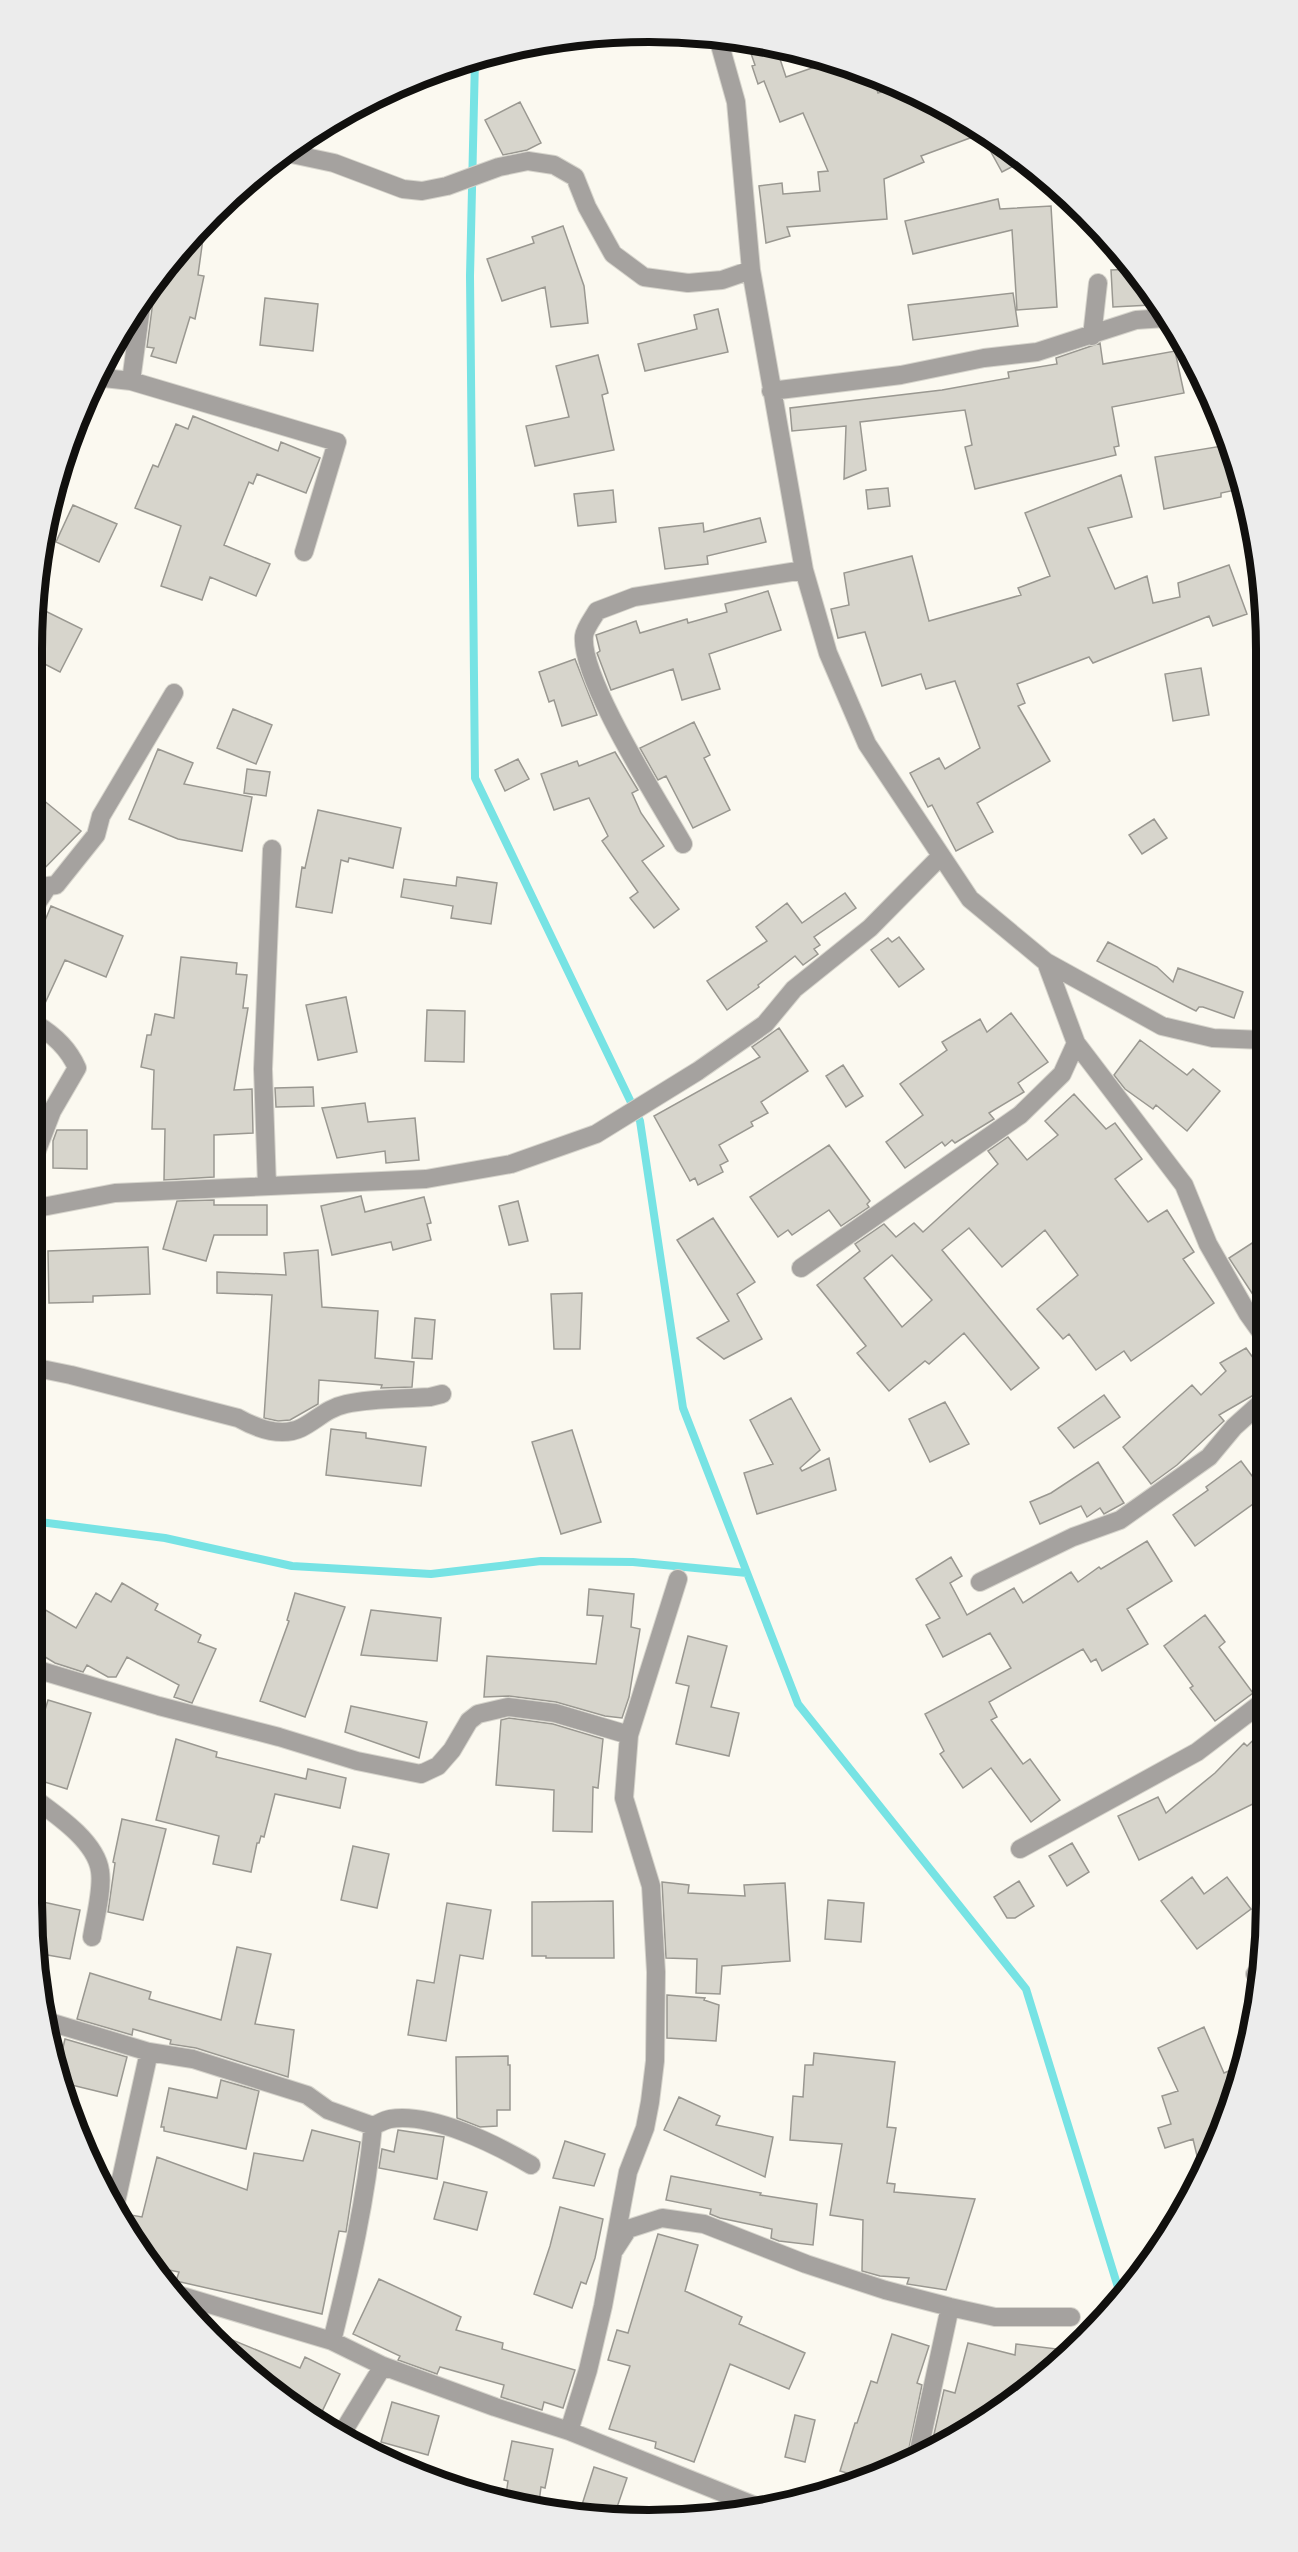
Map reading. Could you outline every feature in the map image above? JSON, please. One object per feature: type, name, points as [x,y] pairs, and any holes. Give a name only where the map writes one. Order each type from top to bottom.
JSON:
[{"type":"street","points":[[720,46],[736,102],[751,270],[804,570],[828,653],[867,744],[970,898],[1046,962],[1162,1026],[1213,1038],[1256,1040]]},
{"type":"street","points":[[296,155],[334,163],[403,189],[422,190],[447,186],[528,161],[554,165],[575,177],[587,207],[613,254],[644,277],[688,283],[722,280],[751,270]]},
{"type":"street","points":[[1092,336],[1098,284]]},
{"type":"street","points":[[771,391],[901,375],[984,358],[1036,352],[1092,336],[1136,320],[1158,318]]},
{"type":"street","points":[[131,381],[139,319]]},
{"type":"street","points":[[106,378],[131,381],[337,442],[304,552]]},
{"type":"street","points":[[684,844],[642,773],[599,691],[586,654],[584,634],[597,611],[634,597],[804,570]]},
{"type":"street","points":[[42,895],[48,886],[56,885],[96,835],[102,816],[174,693]]},
{"type":"street","points":[[267,1186],[263,1069],[272,849]]},
{"type":"street","points":[[42,1207],[115,1193],[426,1179],[511,1164],[596,1134],[698,1071],[765,1024],[794,989],[870,928],[940,856]]},
{"type":"street","points":[[1046,962],[1076,1043],[1184,1185],[1208,1244],[1256,1325]]},
{"type":"street","points":[[42,1028],[50,1032],[72,1056],[77,1068],[52,1111],[42,1137]]},
{"type":"street","points":[[801,1268],[1020,1115],[1062,1074],[1076,1043]]},
{"type":"street","points":[[42,1369],[238,1418],[256,1428],[281,1432],[300,1429],[327,1410],[346,1404],[442,1394]]},
{"type":"street","points":[[981,1582],[1072,1537],[1120,1520],[1209,1457],[1234,1427],[1256,1407]]},
{"type":"street","points":[[569,2431],[591,2359],[628,2172],[645,2128],[655,2061],[656,1972],[651,1886],[624,1798],[629,1735],[678,1579]]},
{"type":"street","points":[[42,1671],[357,1761],[421,1774],[438,1766],[452,1750],[469,1721],[478,1714],[508,1707],[555,1713],[629,1735]]},
{"type":"street","points":[[1020,1849],[1197,1752],[1256,1707]]},
{"type":"street","points":[[42,1804],[67,1823],[94,1854],[100,1872],[92,1937]]},
{"type":"street","points":[[55,2023],[149,2052],[193,2059],[307,2095],[328,2110],[373,2126],[389,2119],[420,2119],[492,2143],[531,2164]]},
{"type":"street","points":[[117,2195],[149,2052]]},
{"type":"street","points":[[332,2341],[360,2224],[368,2182],[373,2126]]},
{"type":"street","points":[[610,2255],[628,2229],[662,2218],[704,2224],[806,2264],[885,2290],[950,2307],[994,2317],[1071,2318]]},
{"type":"street","points":[[189,2298],[332,2341],[383,2366],[569,2431],[745,2502]]},
{"type":"street","points":[[920,2445],[950,2307]]},
{"type":"street","points":[[345,2429],[383,2366]]},
{"type":"building","points":[[750,51],[779,57],[786,77],[817,66],[844,74],[876,86],[878,93],[886,90],[917,105],[974,136],[921,156],[924,162],[884,179],[887,219],[787,227],[790,236],[766,243],[759,186],[782,183],[783,194],[820,191],[818,172],[828,171],[803,113],[780,122],[764,81],[758,84],[752,66],[755,65]]},
{"type":"building","points":[[520,102],[541,143],[527,150],[503,155],[485,120]]},
{"type":"building","points":[[987,145],[1016,165],[1002,172]]},
{"type":"building","points":[[998,199],[1000,209],[1051,206],[1057,307],[1017,310],[1012,230],[913,254],[905,221]]},
{"type":"building","points":[[563,226],[584,286],[588,323],[551,327],[545,287],[502,301],[487,259],[534,243],[532,237]]},
{"type":"building","points":[[203,238],[198,275],[204,276],[195,319],[190,317],[176,363],[151,356],[154,348],[147,347],[153,301],[167,279]]},
{"type":"building","points":[[1111,270],[1123,270],[1149,305],[1113,307]]},
{"type":"building","points":[[1013,293],[1018,326],[913,340],[908,305]]},
{"type":"building","points":[[265,298],[318,304],[313,351],[260,345]]},
{"type":"building","points":[[718,309],[728,352],[645,371],[638,344],[697,329],[694,315]]},
{"type":"building","points":[[1100,343],[1103,364],[1175,351],[1184,393],[1112,407],[1119,446],[1114,447],[1116,455],[975,489],[965,447],[972,445],[965,410],[860,422],[866,470],[844,479],[846,426],[792,431],[790,408],[942,390],[1009,378],[1008,372],[1057,364],[1056,358]]},
{"type":"building","points":[[598,355],[608,393],[602,395],[614,450],[535,466],[526,426],[569,417],[556,366]]},
{"type":"building","points":[[193,416],[278,451],[281,442],[320,458],[306,493],[257,474],[253,484],[249,482],[224,545],[270,564],[256,596],[210,577],[202,600],[161,586],[181,526],[135,508],[153,465],[158,467],[176,424],[188,429]]},
{"type":"building","points":[[1221,446],[1234,490],[1221,493],[1221,497],[1164,509],[1155,457]]},
{"type":"building","points":[[1121,475],[1132,517],[1088,528],[1115,589],[1147,576],[1153,603],[1180,597],[1178,583],[1229,565],[1247,614],[1213,626],[1209,616],[1093,663],[1089,657],[1017,684],[1025,703],[1018,706],[1050,761],[977,803],[993,832],[956,851],[932,805],[928,807],[910,773],[939,758],[945,769],[980,748],[955,681],[926,689],[921,674],[882,686],[865,632],[838,638],[831,609],[849,605],[844,573],[912,556],[929,621],[1021,595],[1018,588],[1050,576],[1025,513]]},
{"type":"building","points":[[888,488],[890,506],[868,509],[866,490]]},
{"type":"building","points":[[613,490],[616,522],[578,526],[574,494]]},
{"type":"building","points":[[73,505],[117,524],[99,562],[56,542]]},
{"type":"building","points":[[760,518],[766,542],[707,556],[708,564],[665,569],[659,528],[703,523],[704,532]]},
{"type":"building","points":[[768,591],[781,630],[709,654],[720,689],[682,700],[673,669],[611,690],[597,653],[600,651],[596,635],[636,621],[640,633],[687,619],[688,623],[727,612],[725,604]]},
{"type":"building","points":[[43,610],[82,629],[60,672],[42,663]]},
{"type":"building","points":[[575,659],[597,715],[562,726],[554,700],[549,702],[539,672]]},
{"type":"building","points":[[1201,668],[1209,715],[1173,721],[1165,674]]},
{"type":"building","points":[[233,709],[272,725],[256,764],[217,748]]},
{"type":"building","points":[[694,722],[710,755],[704,758],[730,810],[693,828],[666,776],[658,780],[640,748]]},
{"type":"building","points":[[158,749],[193,763],[184,784],[252,797],[242,851],[178,839],[129,819]]},
{"type":"building","points":[[615,752],[638,790],[632,793],[641,813],[664,846],[642,861],[679,909],[654,928],[630,898],[638,892],[602,841],[608,836],[589,798],[554,810],[541,774],[577,761],[579,766]]},
{"type":"building","points":[[518,759],[529,779],[505,791],[495,770]]},
{"type":"building","points":[[247,769],[270,772],[266,796],[244,793]]},
{"type":"building","points":[[42,799],[81,831],[42,871]]},
{"type":"building","points":[[318,810],[401,828],[393,868],[349,858],[348,862],[341,860],[332,913],[296,907],[302,867],[305,868]]},
{"type":"building","points":[[1154,819],[1167,838],[1142,854],[1129,835]]},
{"type":"building","points":[[457,877],[497,883],[491,924],[451,918],[453,906],[401,897],[404,879],[456,886]]},
{"type":"building","points":[[845,893],[856,908],[814,937],[820,945],[814,949],[818,954],[803,965],[795,956],[758,985],[759,987],[727,1010],[707,981],[767,941],[756,927],[787,903],[802,923]]},
{"type":"building","points":[[51,906],[123,936],[106,977],[65,960],[42,1010],[42,928]]},
{"type":"building","points":[[899,937],[924,969],[899,987],[871,950],[888,938],[892,942]]},
{"type":"building","points":[[1108,942],[1157,967],[1173,982],[1178,968],[1243,992],[1234,1018],[1203,1007],[1199,1007],[1196,1011],[1097,961]]},
{"type":"building","points":[[181,957],[237,963],[236,974],[247,975],[243,1008],[248,1008],[234,1090],[252,1089],[253,1133],[214,1135],[214,1177],[164,1180],[165,1129],[152,1129],[154,1070],[141,1067],[147,1035],[151,1035],[155,1014],[174,1018]]},
{"type":"building","points":[[346,997],[357,1052],[318,1060],[306,1005]]},
{"type":"building","points":[[427,1010],[465,1011],[464,1062],[425,1061]]},
{"type":"building","points":[[1011,1013],[1048,1062],[1018,1083],[1024,1092],[989,1113],[994,1119],[955,1143],[952,1140],[945,1146],[942,1142],[905,1168],[886,1142],[923,1115],[900,1084],[947,1050],[942,1042],[980,1019],[987,1032]]},
{"type":"building","points":[[779,1028],[808,1071],[761,1102],[768,1113],[751,1122],[753,1126],[719,1145],[728,1161],[720,1165],[723,1172],[698,1185],[695,1178],[690,1181],[654,1116],[760,1057],[752,1047]]},
{"type":"building","points":[[1140,1040],[1187,1075],[1193,1069],[1220,1091],[1187,1131],[1156,1105],[1153,1109],[1125,1089],[1114,1075]]},
{"type":"building","points":[[843,1065],[863,1096],[846,1107],[826,1076]]},
{"type":"building","points":[[313,1087],[314,1106],[276,1107],[275,1088]]},
{"type":"building","points":[[1074,1094],[1106,1129],[1115,1123],[1142,1159],[1115,1179],[1148,1222],[1167,1210],[1194,1252],[1183,1259],[1214,1303],[1131,1361],[1124,1351],[1096,1370],[1069,1334],[1063,1339],[1037,1309],[1078,1275],[1045,1230],[1002,1267],[969,1228],[942,1250],[1039,1368],[1011,1390],[964,1333],[929,1364],[925,1361],[889,1391],[857,1353],[866,1346],[817,1285],[860,1251],[855,1244],[884,1224],[896,1237],[914,1223],[923,1232],[998,1164],[988,1151],[1008,1137],[1027,1160],[1058,1135],[1045,1121]],"holes":[[[892,1255],[932,1300],[902,1327],[864,1278]]]},
{"type":"building","points":[[365,1103],[368,1122],[415,1118],[419,1160],[386,1163],[385,1151],[337,1158],[322,1108]]},
{"type":"building","points":[[57,1130],[87,1130],[87,1169],[53,1168],[53,1141]]},
{"type":"building","points":[[829,1145],[870,1201],[867,1204],[869,1207],[841,1226],[829,1210],[792,1235],[788,1230],[778,1237],[750,1197]]},
{"type":"building","points":[[361,1196],[365,1212],[424,1197],[431,1223],[427,1224],[431,1240],[393,1250],[391,1242],[332,1255],[321,1206]]},
{"type":"building","points":[[214,1200],[214,1205],[267,1205],[267,1235],[214,1235],[206,1261],[163,1249],[177,1201]]},
{"type":"building","points":[[518,1201],[528,1241],[509,1245],[499,1206]]},
{"type":"building","points":[[713,1218],[755,1282],[737,1294],[762,1339],[724,1359],[697,1338],[729,1321],[677,1240]]},
{"type":"building","points":[[1256,1241],[1256,1299],[1229,1258]]},
{"type":"building","points":[[148,1247],[150,1294],[93,1296],[93,1302],[49,1303],[48,1251]]},
{"type":"building","points":[[318,1250],[322,1307],[378,1311],[375,1358],[414,1362],[412,1387],[381,1388],[382,1385],[319,1380],[318,1404],[290,1420],[278,1421],[264,1418],[272,1295],[217,1293],[217,1272],[286,1275],[284,1253]]},
{"type":"building","points":[[582,1293],[580,1349],[554,1349],[551,1294]]},
{"type":"building","points":[[415,1318],[435,1320],[432,1359],[412,1358]]},
{"type":"building","points":[[1246,1348],[1256,1362],[1256,1394],[1219,1415],[1224,1421],[1177,1465],[1151,1484],[1123,1447],[1192,1385],[1201,1395],[1226,1371],[1220,1363]]},
{"type":"building","points":[[1104,1395],[1120,1417],[1074,1448],[1058,1428]]},
{"type":"building","points":[[791,1398],[820,1450],[800,1468],[802,1471],[829,1458],[836,1490],[757,1514],[744,1473],[773,1464],[750,1420]]},
{"type":"building","points":[[945,1402],[969,1444],[930,1462],[909,1419]]},
{"type":"building","points":[[331,1429],[366,1433],[366,1438],[426,1447],[421,1486],[326,1475]]},
{"type":"building","points":[[572,1430],[601,1522],[561,1534],[532,1442]]},
{"type":"building","points":[[1241,1461],[1256,1481],[1256,1502],[1195,1546],[1173,1515],[1208,1490],[1206,1487]]},
{"type":"building","points":[[1098,1462],[1124,1503],[1104,1514],[1100,1508],[1087,1517],[1081,1506],[1040,1524],[1030,1502],[1051,1493]]},
{"type":"building","points":[[1147,1541],[1172,1581],[1127,1609],[1148,1644],[1102,1671],[1096,1659],[1091,1662],[1083,1649],[989,1702],[997,1717],[991,1720],[1023,1764],[1030,1759],[1060,1800],[1031,1822],[991,1768],[963,1788],[940,1754],[944,1751],[925,1714],[1011,1668],[990,1633],[943,1657],[926,1625],[940,1618],[916,1579],[951,1557],[962,1576],[950,1583],[967,1615],[1014,1588],[1023,1603],[1071,1572],[1078,1582],[1099,1567],[1101,1569]]},
{"type":"building","points":[[122,1583],[158,1604],[155,1610],[201,1635],[198,1642],[216,1649],[192,1703],[174,1697],[179,1685],[127,1657],[116,1677],[108,1677],[87,1665],[83,1672],[55,1663],[42,1655],[42,1608],[76,1628],[96,1593],[111,1602]]},
{"type":"building","points":[[589,1589],[634,1594],[631,1627],[640,1629],[629,1697],[622,1718],[605,1716],[556,1702],[509,1696],[484,1697],[487,1656],[596,1664],[603,1616],[587,1615]]},
{"type":"building","points":[[295,1593],[345,1607],[305,1717],[260,1701],[289,1621],[287,1620]]},
{"type":"building","points":[[371,1610],[441,1618],[437,1661],[361,1655]]},
{"type":"building","points":[[1205,1615],[1225,1642],[1219,1647],[1253,1693],[1215,1721],[1190,1688],[1193,1686],[1164,1646]]},
{"type":"building","points":[[688,1636],[727,1646],[711,1707],[739,1713],[729,1756],[676,1744],[689,1686],[676,1683]]},
{"type":"building","points":[[48,1700],[91,1713],[67,1789],[42,1781],[42,1720]]},
{"type":"building","points":[[351,1706],[427,1722],[419,1758],[345,1732]]},
{"type":"building","points":[[509,1718],[553,1724],[603,1739],[598,1788],[593,1787],[592,1832],[553,1831],[554,1790],[496,1785],[501,1720]]},
{"type":"building","points":[[1256,1738],[1256,1802],[1139,1860],[1118,1816],[1158,1797],[1166,1813],[1215,1773],[1244,1743],[1247,1746]]},
{"type":"building","points":[[176,1739],[217,1752],[216,1757],[306,1779],[308,1769],[346,1778],[340,1808],[275,1794],[264,1837],[261,1836],[257,1843],[251,1872],[213,1864],[219,1836],[156,1820]]},
{"type":"building","points":[[122,1819],[166,1829],[143,1920],[108,1912],[115,1863],[113,1862]]},
{"type":"building","points":[[1072,1843],[1089,1872],[1067,1886],[1049,1856]]},
{"type":"building","points":[[353,1846],[389,1854],[377,1908],[341,1900]]},
{"type":"building","points":[[1192,1877],[1204,1894],[1227,1877],[1251,1909],[1197,1949],[1161,1901]]},
{"type":"building","points":[[1019,1881],[1034,1906],[1015,1918],[1007,1918],[994,1897]]},
{"type":"building","points":[[662,1882],[689,1885],[688,1893],[745,1896],[744,1885],[785,1883],[790,1961],[722,1966],[720,1994],[696,1993],[697,1959],[666,1958]]},
{"type":"building","points":[[828,1900],[864,1903],[861,1942],[825,1939]]},
{"type":"building","points":[[613,1901],[614,1958],[532,1956],[532,1902]]},
{"type":"building","points":[[43,1902],[80,1910],[70,1959],[44,1954]]},
{"type":"building","points":[[447,1903],[491,1910],[483,1959],[460,1955],[446,2041],[408,2035],[417,1980],[434,1983]]},
{"type":"building","points":[[237,1947],[271,1954],[255,2024],[294,2030],[288,2077],[196,2048],[170,2044],[171,2040],[133,2029],[132,2035],[77,2019],[90,1973],[151,1992],[149,1999],[221,2020]]},
{"type":"building","points":[[667,1995],[705,1998],[704,2000],[719,2005],[716,2041],[667,2038]]},
{"type":"building","points":[[1204,2027],[1224,2073],[1232,2069],[1224,2098],[1198,2160],[1193,2139],[1165,2148],[1158,2128],[1171,2124],[1162,2096],[1178,2091],[1158,2048]]},
{"type":"building","points":[[65,2039],[127,2057],[117,2096],[70,2085],[62,2054]]},
{"type":"building","points":[[814,2053],[895,2062],[887,2127],[896,2128],[887,2183],[895,2184],[894,2192],[975,2199],[946,2290],[907,2284],[909,2278],[880,2276],[862,2271],[863,2220],[830,2215],[842,2144],[790,2140],[793,2096],[803,2097],[805,2065],[813,2065]]},
{"type":"building","points":[[508,2056],[510,2110],[497,2110],[497,2126],[480,2127],[457,2118],[456,2057]]},
{"type":"building","points":[[221,2080],[259,2091],[246,2149],[164,2131],[164,2127],[161,2127],[169,2088],[217,2098]]},
{"type":"building","points":[[679,2097],[720,2116],[716,2125],[773,2137],[765,2177],[664,2130]]},
{"type":"building","points":[[312,2130],[360,2142],[346,2232],[339,2231],[322,2314],[176,2281],[179,2272],[164,2269],[130,2218],[131,2215],[142,2217],[157,2157],[247,2190],[254,2153],[303,2161]]},
{"type":"building","points":[[398,2130],[444,2137],[437,2179],[379,2168],[382,2149],[394,2152]]},
{"type":"building","points":[[565,2141],[605,2154],[594,2186],[553,2178]]},
{"type":"building","points":[[671,2176],[761,2193],[760,2195],[817,2204],[813,2245],[779,2241],[771,2238],[772,2229],[720,2218],[710,2214],[711,2209],[666,2200]]},
{"type":"building","points":[[444,2182],[487,2192],[477,2230],[434,2219]]},
{"type":"building","points":[[560,2207],[603,2219],[595,2258],[586,2284],[581,2282],[572,2308],[534,2294]]},
{"type":"building","points":[[658,2234],[698,2245],[685,2291],[742,2317],[739,2324],[805,2353],[789,2389],[730,2364],[694,2462],[655,2448],[656,2442],[609,2429],[630,2366],[608,2360],[617,2330],[628,2333]]},
{"type":"building","points":[[379,2279],[461,2317],[456,2330],[503,2343],[502,2349],[575,2370],[563,2408],[544,2402],[542,2410],[501,2397],[504,2385],[440,2367],[437,2374],[398,2360],[400,2356],[353,2334]]},
{"type":"building","points":[[892,2334],[929,2346],[917,2383],[922,2385],[908,2451],[846,2477],[847,2473],[840,2471],[855,2423],[857,2423],[871,2381],[877,2383]]},
{"type":"building","points":[[225,2337],[300,2368],[305,2357],[340,2374],[321,2414],[279,2385]]},
{"type":"building","points":[[968,2343],[1015,2355],[1016,2344],[1059,2349],[1019,2385],[986,2408],[933,2439],[944,2390],[955,2393]]},
{"type":"building","points":[[392,2402],[439,2416],[428,2455],[381,2442]]},
{"type":"building","points":[[795,2415],[815,2420],[805,2462],[785,2457]]},
{"type":"building","points":[[512,2441],[553,2449],[545,2488],[541,2487],[539,2500],[506,2492],[508,2481],[504,2480]]},
{"type":"building","points":[[594,2467],[627,2478],[616,2509],[582,2506]]},
{"type":"waterway","points":[[475,68],[470,276],[475,778],[640,1121],[683,1408],[798,1704],[1026,1989],[1118,2288]]},
{"type":"waterway","points":[[42,1522],[165,1538],[292,1566],[431,1574],[541,1561],[633,1562],[747,1573]]}]
